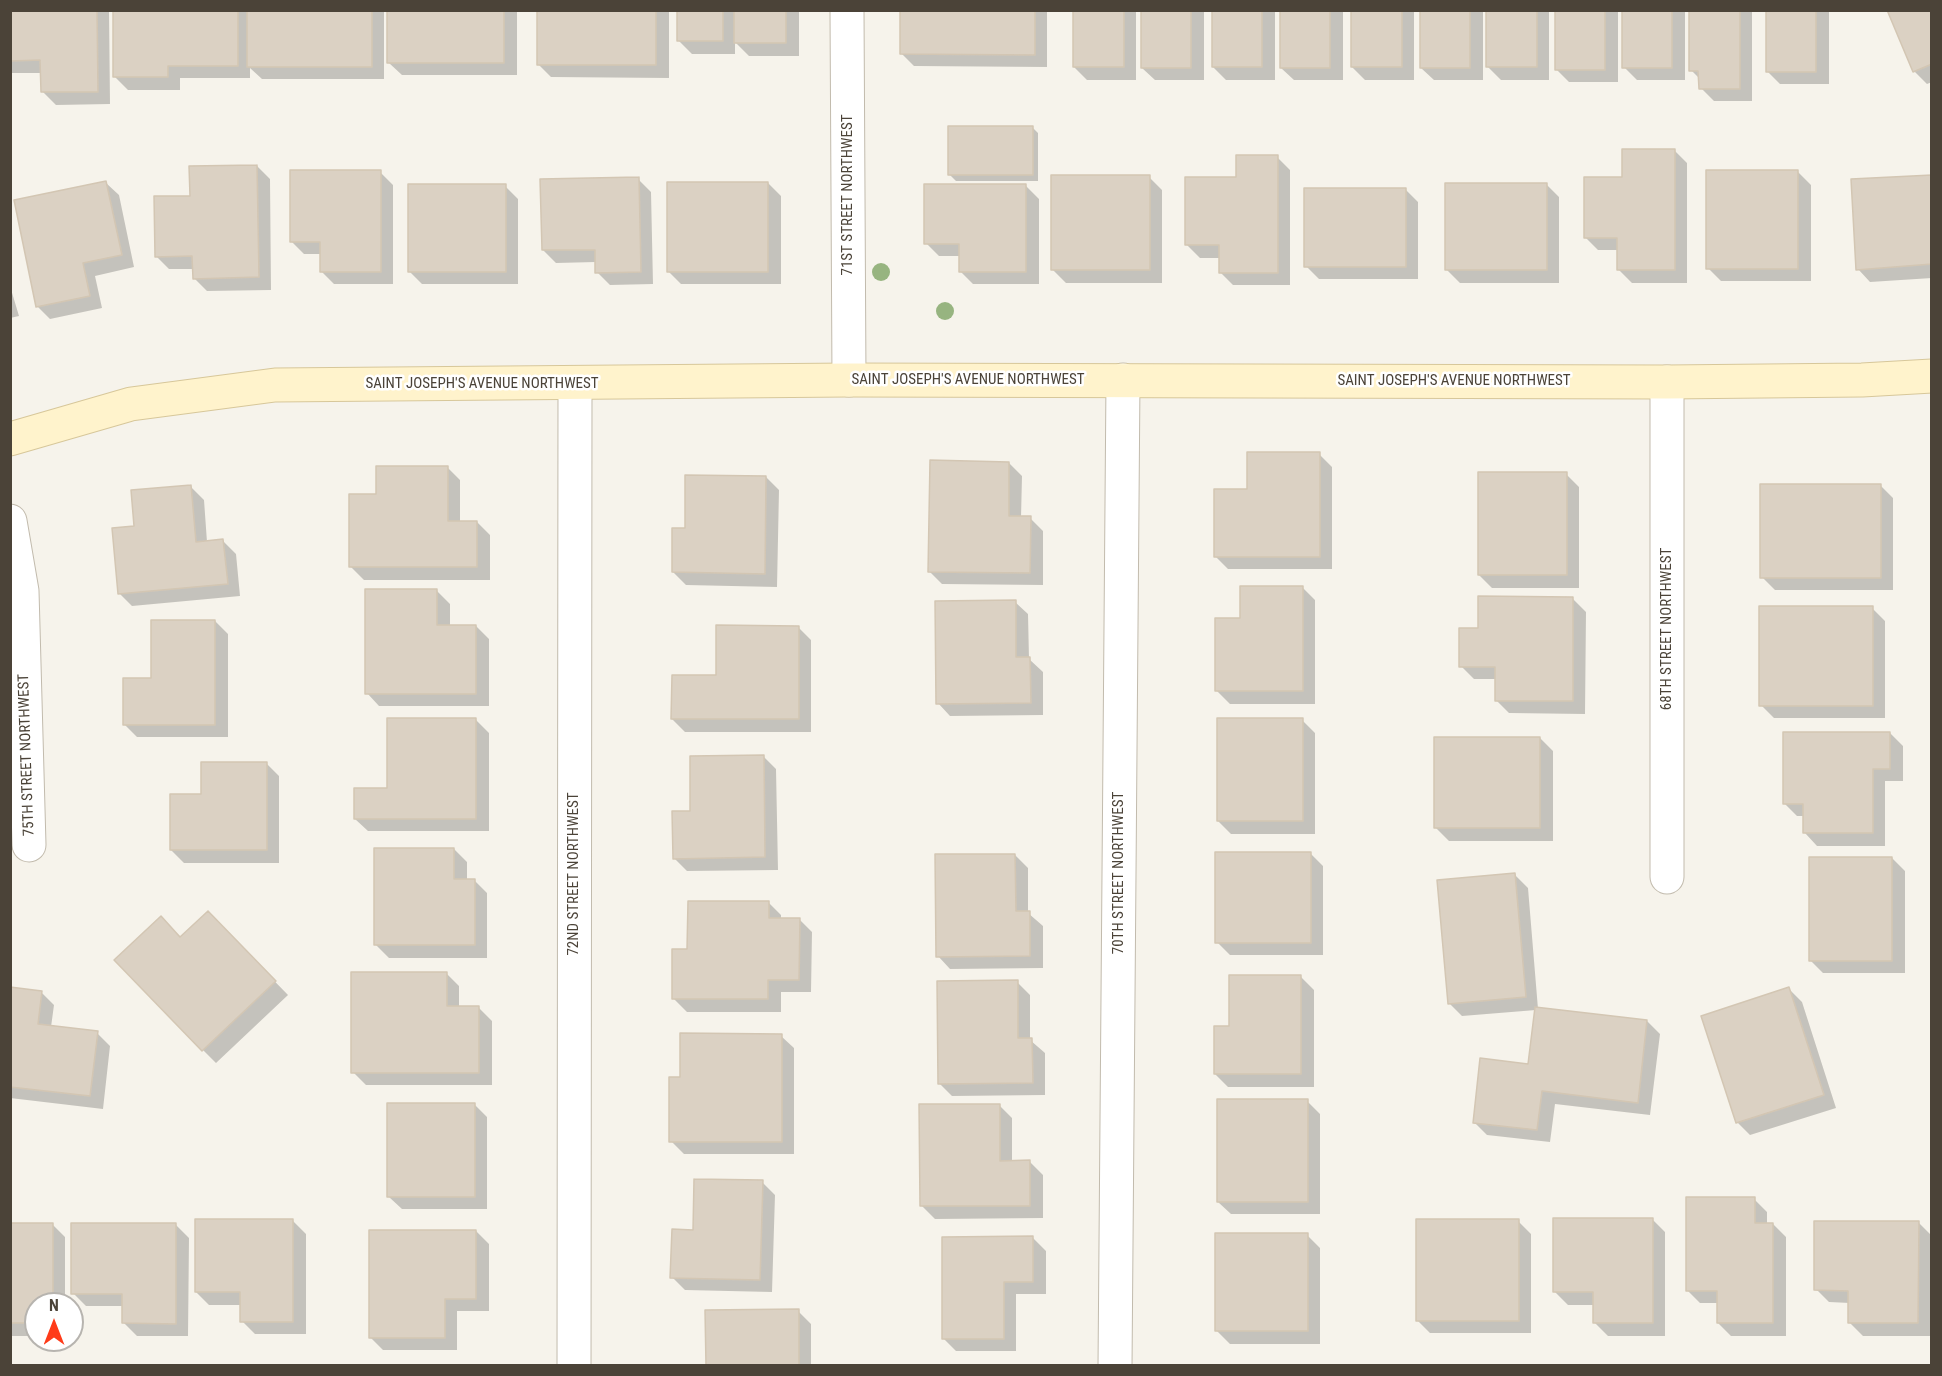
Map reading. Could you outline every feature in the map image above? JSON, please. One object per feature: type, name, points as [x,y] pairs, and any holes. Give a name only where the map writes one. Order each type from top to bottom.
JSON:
[{"type":"street","name":"71ST STREET NORTHWEST","points":[[847,10],[849,380]]},
{"type":"street","name":"SAINT JOSEPH'S AVENUE NORTHWEST","points":[[10,439],[131,404],[275,385],[849,380],[1667,382],[1862,380],[1932,376]]},
{"type":"street","name":"70TH STREET NORTHWEST","points":[[1115,1365],[1123,380]]},
{"type":"street","name":"68TH STREET NORTHWEST","points":[[1667,382],[1667,877]]},
{"type":"street","name":"72ND STREET NORTHWEST","points":[[574,1365],[575,383]]},
{"type":"street","name":"75TH STREET NORTHWEST","points":[[10,521],[22,591],[29,845]]},
{"type":"building","points":[[10,10],[97,10],[98,92],[41,92],[40,60],[10,61]]},
{"type":"building","points":[[113,10],[238,10],[238,66],[168,66],[168,77],[113,77]]},
{"type":"building","points":[[247,10],[372,10],[372,67],[247,67]]},
{"type":"building","points":[[387,10],[504,10],[504,63],[387,63]]},
{"type":"building","points":[[537,10],[656,10],[656,65],[537,65]]},
{"type":"building","points":[[677,10],[723,10],[723,41],[677,41]]},
{"type":"building","points":[[734,10],[786,10],[786,43],[734,43]]},
{"type":"building","points":[[900,10],[1035,10],[1035,55],[900,54]]},
{"type":"building","points":[[1073,10],[1124,10],[1124,67],[1073,67]]},
{"type":"building","points":[[1141,10],[1191,10],[1191,68],[1141,68]]},
{"type":"building","points":[[1212,10],[1262,10],[1262,67],[1212,67]]},
{"type":"building","points":[[1280,10],[1330,10],[1330,68],[1280,68]]},
{"type":"building","points":[[1351,10],[1402,10],[1402,67],[1351,67]]},
{"type":"building","points":[[1420,10],[1470,10],[1470,68],[1420,68]]},
{"type":"building","points":[[1486,10],[1537,10],[1537,67],[1486,67]]},
{"type":"building","points":[[1555,10],[1605,10],[1605,70],[1555,70]]},
{"type":"building","points":[[1622,10],[1672,10],[1672,68],[1622,68]]},
{"type":"building","points":[[1689,10],[1740,10],[1740,89],[1699,89],[1698,71],[1689,71]]},
{"type":"building","points":[[1766,10],[1816,10],[1816,72],[1766,72]]},
{"type":"building","points":[[1887,10],[1932,10],[1932,64],[1913,72]]},
{"type":"building","points":[[948,126],[1033,126],[1033,175],[948,175]]},
{"type":"building","points":[[1622,149],[1675,149],[1675,270],[1617,270],[1617,238],[1584,238],[1584,177],[1622,177]]},
{"type":"building","points":[[1236,155],[1278,155],[1278,273],[1219,273],[1219,245],[1185,245],[1185,177],[1236,177]]},
{"type":"building","points":[[257,165],[259,277],[193,279],[192,256],[155,257],[154,196],[190,196],[189,166]]},
{"type":"building","points":[[290,170],[381,170],[381,272],[320,272],[320,242],[290,242]]},
{"type":"building","points":[[1706,170],[1798,170],[1798,269],[1706,269]]},
{"type":"building","points":[[1051,175],[1150,175],[1150,270],[1051,270]]},
{"type":"building","points":[[1932,175],[1932,264],[1856,270],[1851,179]]},
{"type":"building","points":[[639,177],[641,272],[595,273],[595,250],[542,250],[540,179]]},
{"type":"building","points":[[106,181],[122,255],[83,263],[90,296],[36,307],[14,200]]},
{"type":"building","points":[[667,182],[768,182],[768,272],[667,272]]},
{"type":"building","points":[[1445,183],[1547,183],[1547,270],[1445,270]]},
{"type":"building","points":[[408,184],[506,184],[506,272],[408,272]]},
{"type":"building","points":[[924,184],[1026,184],[1026,272],[959,272],[959,244],[924,244]]},
{"type":"building","points":[[1304,188],[1406,188],[1406,267],[1304,267]]},
{"type":"building","points":[[1247,452],[1320,452],[1320,557],[1214,557],[1214,489],[1247,489]]},
{"type":"building","points":[[930,460],[1009,462],[1009,516],[1031,516],[1030,573],[928,572]]},
{"type":"building","points":[[376,466],[448,466],[448,521],[477,521],[477,567],[349,567],[349,494],[376,494]]},
{"type":"building","points":[[1478,472],[1567,472],[1567,575],[1478,575]]},
{"type":"building","points":[[685,475],[766,476],[765,574],[672,572],[672,528],[685,528]]},
{"type":"building","points":[[1760,484],[1881,484],[1881,578],[1760,578]]},
{"type":"building","points":[[191,485],[196,542],[223,539],[228,584],[118,594],[112,528],[134,526],[131,490]]},
{"type":"building","points":[[1240,586],[1303,586],[1303,691],[1215,691],[1215,618],[1240,618]]},
{"type":"building","points":[[365,589],[437,589],[437,625],[476,625],[476,694],[365,694]]},
{"type":"building","points":[[1478,596],[1573,597],[1573,701],[1495,701],[1495,667],[1459,667],[1459,628],[1478,628]]},
{"type":"building","points":[[1016,600],[1016,657],[1030,657],[1031,703],[936,704],[935,601]]},
{"type":"building","points":[[1759,606],[1873,606],[1873,706],[1759,706]]},
{"type":"building","points":[[151,620],[215,620],[215,725],[123,725],[123,678],[151,678]]},
{"type":"building","points":[[716,625],[799,626],[799,719],[671,719],[672,675],[716,675]]},
{"type":"building","points":[[387,718],[476,718],[476,819],[354,819],[354,788],[387,788]]},
{"type":"building","points":[[1217,718],[1303,718],[1303,821],[1217,821]]},
{"type":"building","points":[[1783,732],[1890,732],[1890,769],[1873,769],[1873,833],[1803,833],[1803,804],[1783,804]]},
{"type":"building","points":[[1434,737],[1540,737],[1540,828],[1434,828]]},
{"type":"building","points":[[764,755],[765,857],[673,859],[672,811],[690,811],[690,756]]},
{"type":"building","points":[[201,762],[267,762],[267,850],[170,850],[170,794],[201,794]]},
{"type":"building","points":[[374,848],[454,848],[454,879],[475,879],[475,945],[374,945]]},
{"type":"building","points":[[1215,852],[1311,852],[1311,943],[1215,943]]},
{"type":"building","points":[[935,854],[1015,854],[1016,911],[1030,911],[1030,956],[936,957]]},
{"type":"building","points":[[1809,857],[1892,857],[1892,961],[1809,961]]},
{"type":"building","points":[[1515,873],[1526,997],[1448,1004],[1437,880]]},
{"type":"building","points":[[688,901],[769,901],[769,918],[800,918],[799,980],[768,980],[768,999],[672,999],[672,949],[687,949]]},
{"type":"building","points":[[208,911],[276,981],[202,1051],[114,960],[161,916],[180,937]]},
{"type":"building","points":[[351,972],[447,972],[447,1006],[479,1006],[479,1073],[351,1073]]},
{"type":"building","points":[[1229,975],[1301,975],[1301,1074],[1214,1074],[1214,1026],[1229,1026]]},
{"type":"building","points":[[1018,980],[1018,1038],[1032,1038],[1033,1083],[938,1084],[937,981]]},
{"type":"building","points":[[10,987],[42,991],[38,1024],[98,1031],[90,1096],[10,1087]]},
{"type":"building","points":[[1789,987],[1824,1095],[1736,1123],[1701,1016]]},
{"type":"building","points":[[1535,1007],[1647,1020],[1638,1103],[1542,1091],[1537,1130],[1473,1123],[1480,1058],[1528,1064]]},
{"type":"building","points":[[680,1033],[782,1034],[782,1142],[669,1142],[669,1077],[680,1077]]},
{"type":"building","points":[[1217,1099],[1308,1099],[1308,1202],[1217,1202]]},
{"type":"building","points":[[387,1103],[475,1103],[475,1197],[387,1197]]},
{"type":"building","points":[[919,1104],[1000,1104],[1000,1161],[1030,1160],[1030,1206],[920,1206]]},
{"type":"building","points":[[694,1179],[763,1180],[760,1280],[670,1278],[672,1229],[693,1230]]},
{"type":"building","points":[[1686,1197],[1755,1197],[1755,1223],[1773,1223],[1773,1323],[1717,1323],[1717,1291],[1686,1291]]},
{"type":"building","points":[[1553,1218],[1653,1218],[1653,1323],[1593,1323],[1593,1292],[1553,1292]]},
{"type":"building","points":[[195,1219],[293,1219],[293,1322],[240,1322],[240,1292],[195,1292]]},
{"type":"building","points":[[1416,1219],[1519,1219],[1519,1321],[1416,1321]]},
{"type":"building","points":[[1814,1221],[1919,1221],[1918,1323],[1848,1323],[1848,1291],[1814,1290]]},
{"type":"building","points":[[10,1223],[53,1223],[53,1292],[24,1292],[24,1323],[10,1323]]},
{"type":"building","points":[[71,1223],[176,1223],[176,1324],[122,1323],[122,1294],[71,1292]]},
{"type":"building","points":[[369,1230],[476,1230],[476,1299],[445,1299],[445,1338],[369,1338]]},
{"type":"building","points":[[1215,1233],[1308,1233],[1308,1331],[1215,1331]]},
{"type":"building","points":[[1033,1236],[1033,1282],[1004,1282],[1004,1339],[942,1339],[942,1237]]},
{"type":"building","points":[[799,1309],[799,1366],[706,1366],[705,1310]]}]
